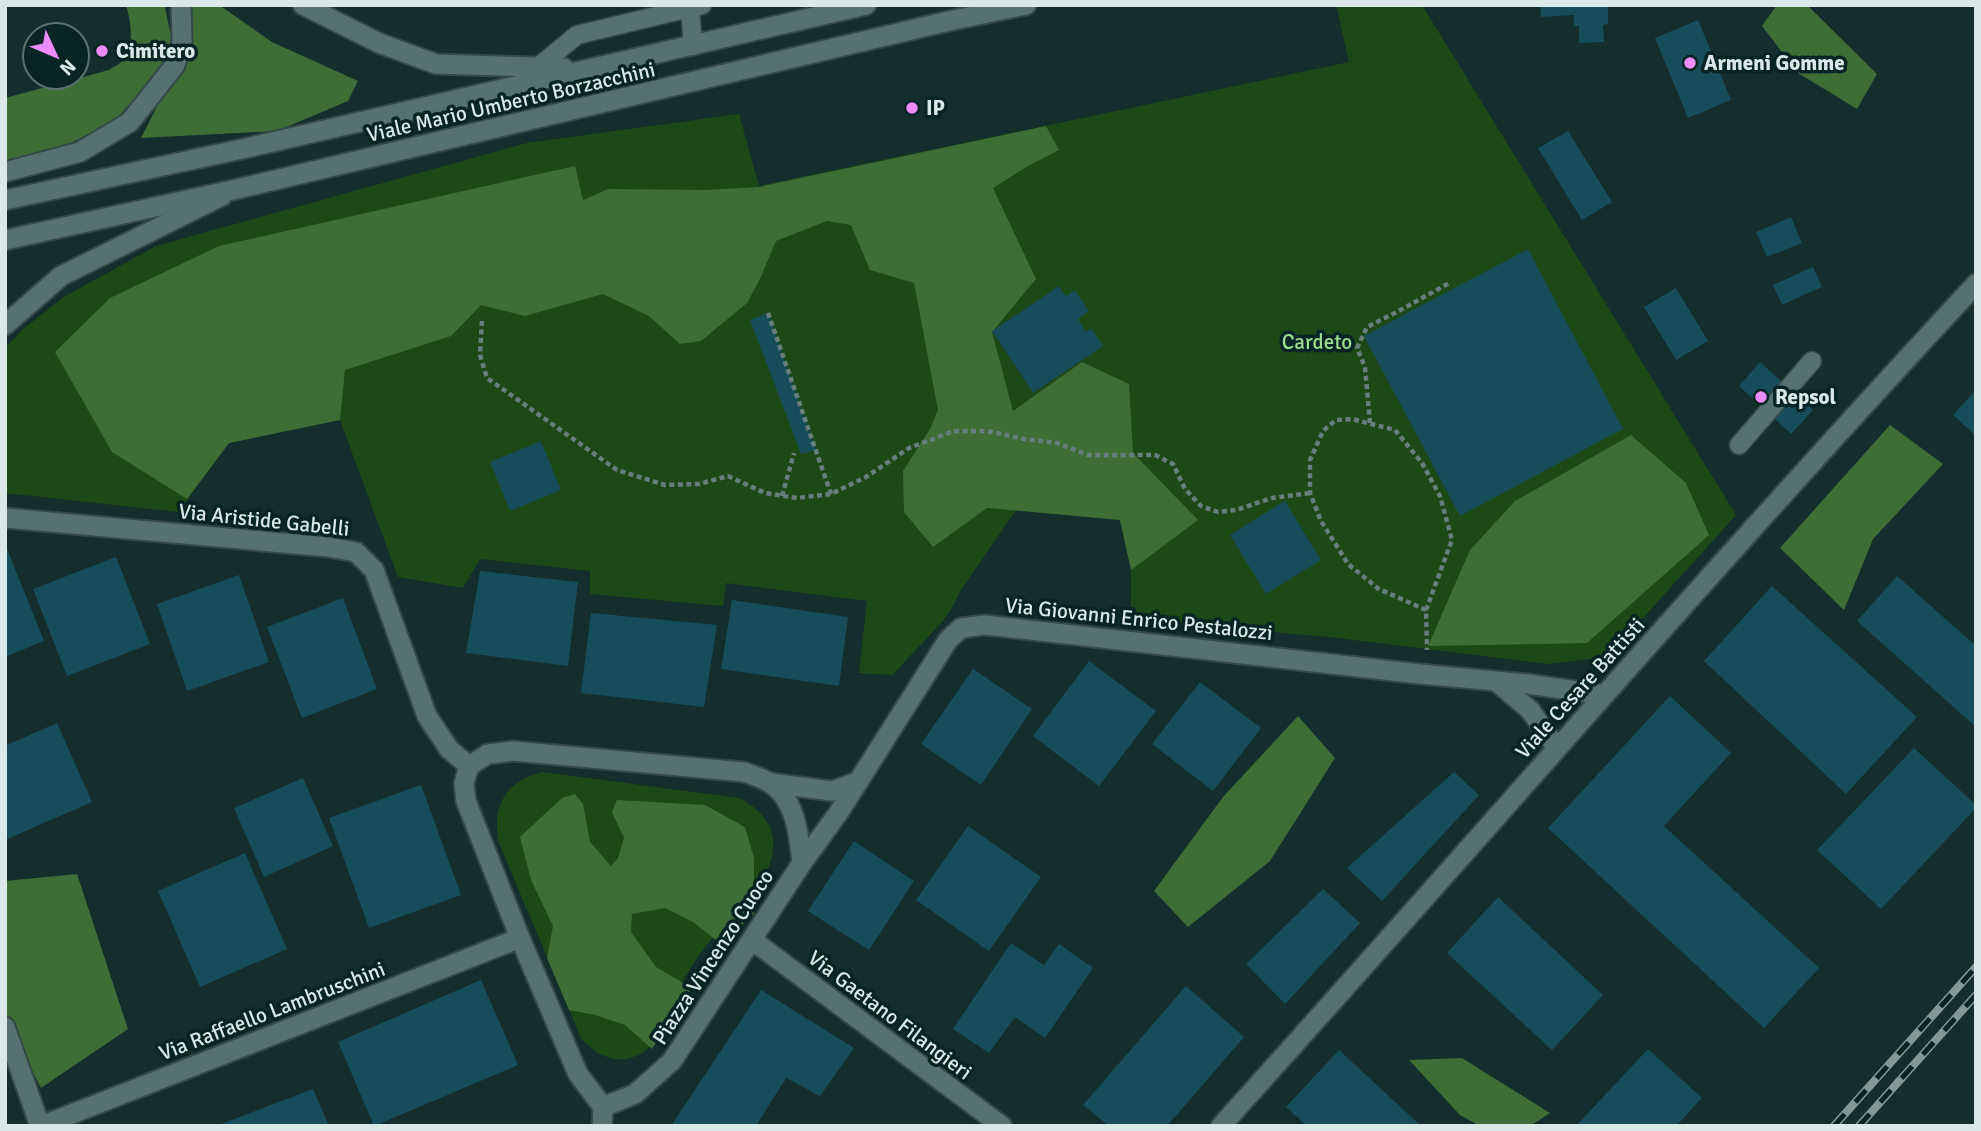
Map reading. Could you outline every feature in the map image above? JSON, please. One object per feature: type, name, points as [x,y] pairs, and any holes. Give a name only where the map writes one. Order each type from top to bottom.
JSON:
[{"type":"street","points":[[5,172],[80,152],[130,122],[175,65],[182,42],[181,5]]},
{"type":"street","points":[[303,5],[379,43],[436,64],[593,69]]},
{"type":"street","name":"Viale Mario Umberto Borzacchini","points":[[5,200],[251,148],[866,5]]},
{"type":"street","name":"Viale Mario Umberto Borzacchini","points":[[5,240],[237,189],[1026,5]]},
{"type":"street","points":[[5,325],[61,276],[237,189]]},
{"type":"street","name":"Viale Cesare Battisti","points":[[1222,1126],[1556,748],[1874,393],[1976,284]]},
{"type":"street","name":"Via Aristide Gabelli","points":[[5,518],[328,547],[355,552],[374,570],[427,716],[449,749],[469,766]]},
{"type":"street","name":"Via Giovanni Enrico Pestalozzi","points":[[802,863],[839,812],[948,640],[961,628],[985,625],[1528,684],[1604,695]]},
{"type":"street","points":[[1497,682],[1530,710],[1556,748]]},
{"type":"street","points":[[469,766],[488,754],[513,751],[744,772],[770,783],[832,790],[857,782]]},
{"type":"street","name":"Piazza Vincenzo Cuoco","points":[[469,766],[464,783],[466,801],[578,1074],[602,1116],[635,1094],[672,1061],[802,863],[799,832],[791,811],[787,801],[770,783]]},
{"type":"street","name":"Via Raffaello Lambruschini","points":[[41,1126],[520,938]]},
{"type":"street","name":"Via Gaetano Filangieri","points":[[752,940],[1002,1126]]},
{"type":"street","points":[[5,1027],[41,1126]]},
{"type":"lane","points":[[538,67],[577,34],[696,7],[693,46]]},
{"type":"lane","points":[[1739,445],[1812,361]]},
{"type":"path","points":[[1370,423],[1364,367],[1357,348],[1367,327],[1451,282]]},
{"type":"path","points":[[768,313],[831,494]]},
{"type":"path","points":[[482,321],[480,355],[487,378],[617,470],[664,485],[699,484],[728,476],[765,493],[782,496],[797,498],[831,494],[866,477],[909,448],[954,430],[987,431],[1057,443],[1088,455],[1155,455],[1173,464],[1185,489],[1201,506],[1218,512],[1272,498],[1310,493]]},
{"type":"path","points":[[1420,674],[1428,646],[1426,610],[1452,540],[1440,496],[1422,463],[1395,430],[1352,419],[1336,420],[1324,431],[1310,460],[1310,493],[1321,521],[1348,564],[1379,589],[1426,610]]},
{"type":"path","points":[[782,496],[794,453]]},
{"type":"green space","points":[[126,5],[165,7],[172,41],[156,76],[115,120],[71,143],[5,161],[5,98],[31,91],[91,91],[91,75],[109,70],[127,55],[131,41]]},
{"type":"green space","points":[[190,5],[219,5],[272,42],[358,81],[348,101],[277,131],[141,138],[174,73]]},
{"type":"green space","name":"Cardeto","points":[[1336,5],[1422,5],[1736,515],[1608,657],[1548,664],[1329,637],[1131,619],[1131,570],[1120,520],[1016,510],[943,621],[892,675],[859,673],[867,601],[726,583],[723,606],[590,594],[590,571],[480,559],[463,588],[398,577],[340,420],[229,443],[178,512],[5,493],[5,348],[22,330],[62,298],[156,246],[527,143],[739,114],[759,186],[1349,62]]},
{"type":"green space","points":[[1777,5],[1807,5],[1877,74],[1857,109],[1798,73],[1762,26]]},
{"type":"green space","points":[[1046,126],[1059,150],[993,188],[1036,279],[992,332],[1013,411],[1082,362],[1129,384],[1133,453],[1198,520],[1131,570],[1120,520],[987,508],[933,547],[904,512],[903,471],[930,429],[938,410],[914,283],[870,270],[851,225],[827,221],[776,241],[747,303],[701,341],[680,344],[649,316],[603,294],[525,316],[481,305],[451,336],[345,370],[340,420],[229,443],[187,499],[112,452],[55,352],[110,298],[219,246],[575,166],[583,200],[608,189],[706,190],[759,187]]},
{"type":"green space","points":[[1890,425],[1943,464],[1873,539],[1844,610],[1780,548]]},
{"type":"green space","points":[[1631,435],[1686,483],[1709,535],[1587,643],[1428,646],[1470,550],[1515,501]]},
{"type":"green space","points":[[1298,716],[1335,758],[1270,861],[1188,927],[1154,891],[1223,797]]},
{"type":"green space","points":[[542,772],[739,798],[759,812],[770,829],[773,839],[771,861],[759,888],[695,961],[673,998],[653,1042],[642,1053],[633,1057],[608,1058],[581,1038],[499,843],[497,817],[504,797],[519,782]]},
{"type":"green space","points":[[575,794],[583,804],[590,842],[611,866],[618,858],[624,838],[612,812],[617,800],[705,805],[745,827],[754,858],[754,914],[721,944],[693,922],[665,908],[632,914],[631,932],[656,967],[692,988],[652,1049],[625,1025],[569,1010],[547,958],[553,926],[531,880],[520,837],[562,798]]},
{"type":"green space","points":[[77,874],[128,1029],[41,1088],[5,1018],[5,881]]},
{"type":"green space","points":[[1462,1058],[1550,1113],[1530,1126],[1480,1126],[1460,1115],[1409,1060]]},
{"type":"building","points":[[1540,5],[1608,5],[1608,24],[1603,25],[1604,42],[1579,43],[1579,26],[1574,26],[1574,15],[1541,17]]},
{"type":"building","points":[[1698,20],[1731,100],[1688,118],[1655,38]]},
{"type":"building","points":[[1568,131],[1612,202],[1582,220],[1538,148]]},
{"type":"building","points":[[1791,217],[1802,243],[1767,257],[1756,232]]},
{"type":"building","points":[[1528,249],[1623,429],[1460,516],[1364,336]]},
{"type":"building","points":[[1813,267],[1822,287],[1782,305],[1773,285]]},
{"type":"building","points":[[1059,286],[1066,296],[1075,290],[1089,311],[1078,319],[1085,331],[1092,329],[1103,346],[1033,393],[992,331]]},
{"type":"building","points":[[1676,288],[1708,341],[1676,360],[1644,307]]},
{"type":"building","points":[[768,313],[816,450],[801,454],[750,320]]},
{"type":"building","points":[[1760,362],[1813,410],[1791,434],[1739,386]]},
{"type":"building","points":[[1976,390],[1976,436],[1953,415]]},
{"type":"building","points":[[541,441],[561,490],[510,511],[490,462]]},
{"type":"building","points":[[1285,501],[1321,560],[1266,594],[1230,535]]},
{"type":"building","points":[[5,544],[44,641],[5,657]]},
{"type":"building","points":[[116,557],[150,644],[67,676],[33,589]]},
{"type":"building","points":[[480,571],[578,582],[568,666],[466,653]]},
{"type":"building","points":[[239,575],[269,662],[187,691],[157,604]]},
{"type":"building","points":[[1897,576],[1976,646],[1976,727],[1857,621]]},
{"type":"building","points":[[1772,586],[1917,717],[1846,794],[1704,661]]},
{"type":"building","points":[[343,598],[377,689],[302,718],[267,627]]},
{"type":"building","points":[[732,600],[848,617],[839,686],[721,669]]},
{"type":"building","points":[[591,613],[717,625],[704,707],[581,693]]},
{"type":"building","points":[[1089,661],[1156,711],[1099,786],[1033,736]]},
{"type":"building","points":[[973,669],[1032,709],[981,785],[921,744]]},
{"type":"building","points":[[1200,682],[1261,728],[1213,791],[1152,744]]},
{"type":"building","points":[[1670,696],[1731,753],[1664,826],[1819,968],[1764,1028],[1548,828]]},
{"type":"building","points":[[57,723],[92,802],[5,840],[5,746]]},
{"type":"building","points":[[1914,748],[1976,805],[1976,808],[1881,909],[1817,850]]},
{"type":"building","points":[[1454,772],[1479,795],[1382,901],[1347,868]]},
{"type":"building","points":[[303,778],[333,846],[264,877],[234,808]]},
{"type":"building","points":[[421,785],[461,895],[369,928],[329,818]]},
{"type":"building","points":[[968,826],[1041,877],[989,951],[916,900]]},
{"type":"building","points":[[854,841],[914,881],[869,950],[808,911]]},
{"type":"building","points":[[245,853],[287,949],[200,987],[158,891]]},
{"type":"building","points":[[1323,889],[1360,923],[1285,1004],[1246,964]]},
{"type":"building","points":[[1498,897],[1603,995],[1552,1050],[1447,953]]},
{"type":"building","points":[[1011,943],[1044,965],[1059,944],[1093,968],[1045,1038],[1015,1017],[989,1053],[953,1029]]},
{"type":"building","points":[[481,980],[518,1065],[374,1126],[338,1042]]},
{"type":"building","points":[[1186,986],[1244,1037],[1167,1126],[1109,1126],[1083,1105]]},
{"type":"building","points":[[761,990],[854,1048],[820,1096],[786,1078],[756,1126],[671,1126]]},
{"type":"building","points":[[1648,1049],[1702,1098],[1676,1126],[1576,1126]]},
{"type":"building","points":[[1339,1050],[1421,1126],[1307,1126],[1286,1107]]},
{"type":"building","points":[[313,1089],[329,1126],[216,1126]]},
{"type":"railway","points":[[1834,1126],[1976,967]]},
{"type":"railway","points":[[1859,1126],[1976,995]]},
{"type":"place","name":"Cimitero","points":[[102,51]]},
{"type":"place","name":"Armeni Gomme","points":[[1690,63]]},
{"type":"place","name":"IP","points":[[912,108]]},
{"type":"place","name":"Repsol","points":[[1761,397]]}]
